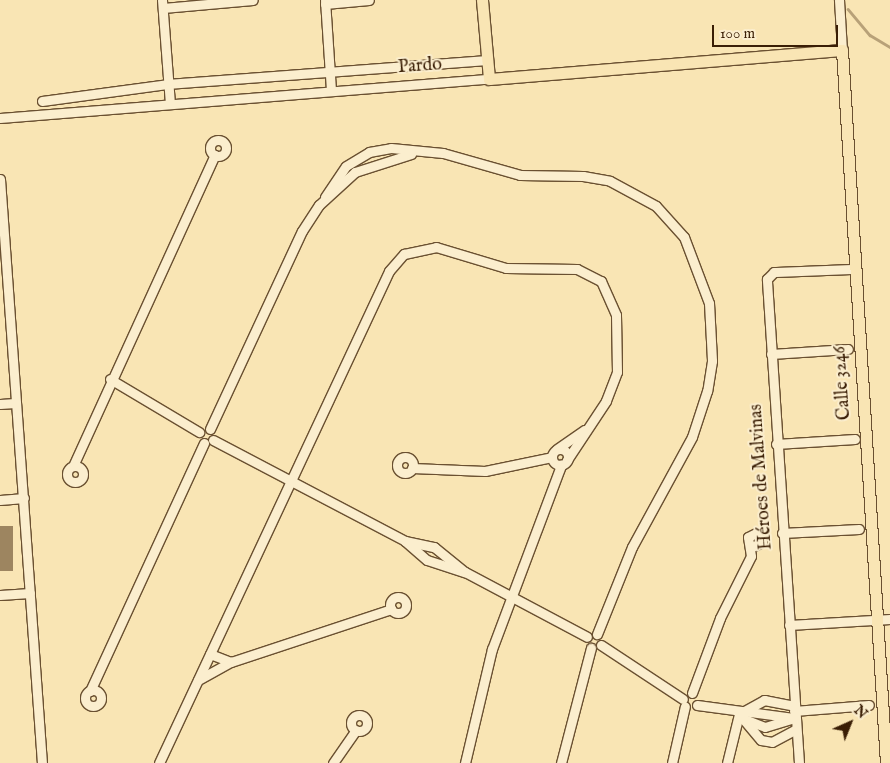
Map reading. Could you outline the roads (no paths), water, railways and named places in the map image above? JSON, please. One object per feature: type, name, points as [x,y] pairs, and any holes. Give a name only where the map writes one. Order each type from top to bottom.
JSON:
[{"type":"main road","points":[[482,0],[489,79]]},
{"type":"main road","name":"Pardo","points":[[489,79],[842,50]]},
{"type":"main road","name":"Calle 3246","points":[[842,50],[853,268],[886,763]]},
{"type":"street","points":[[170,104],[162,4],[253,0]]},
{"type":"street","points":[[330,91],[325,2],[369,0]]},
{"type":"street","name":"Calle 3246","points":[[839,0],[842,50]]},
{"type":"street","name":"Pardo","points":[[42,101],[168,84],[328,70],[487,60]]},
{"type":"street","name":"Pardo","points":[[0,118],[489,79]]},
{"type":"street","points":[[90,691],[208,442],[210,429],[302,231],[337,176],[364,154],[391,148],[455,154],[520,175],[583,176],[627,188],[668,217],[684,237],[699,267],[712,339],[704,406],[687,447],[632,547],[597,634],[596,647],[560,763]]},
{"type":"street","points":[[325,197],[369,165],[426,152]]},
{"type":"street","points":[[364,154],[369,165]]},
{"type":"street","points":[[73,466],[110,379],[215,155]]},
{"type":"street","points":[[0,179],[4,308],[24,498],[42,763]]},
{"type":"street","points":[[159,763],[389,271],[404,254],[421,248],[436,247],[506,268],[577,269],[601,281],[616,315],[619,351],[611,392],[564,463],[510,595],[487,665],[465,763]]},
{"type":"street","name":"Héroes de Malvinas","points":[[799,763],[795,730],[776,444],[771,354],[770,274],[853,268]]},
{"type":"street","points":[[771,354],[848,349]]},
{"type":"street","points":[[110,379],[199,432],[208,442],[290,481],[405,541],[427,560],[465,572],[587,637],[596,647],[684,703],[738,714],[758,727],[794,712],[869,705]]},
{"type":"street","points":[[0,404],[15,402]]},
{"type":"street","points":[[555,453],[594,419]]},
{"type":"street","points":[[199,432],[210,429]]},
{"type":"street","points":[[776,444],[854,439]]},
{"type":"street","points":[[412,468],[485,471],[566,451],[564,463]]},
{"type":"street","points":[[555,453],[564,463]]},
{"type":"street","points":[[0,500],[24,498]]},
{"type":"street","points":[[782,533],[859,529]]},
{"type":"street","points":[[405,541],[434,547],[465,572]]},
{"type":"street","points":[[672,763],[684,703],[692,693],[752,548]]},
{"type":"street","points":[[0,595],[30,593]]},
{"type":"street","points":[[198,680],[231,662],[391,609]]},
{"type":"street","points":[[789,625],[890,619]]},
{"type":"street","points":[[587,637],[597,634]]},
{"type":"street","points":[[210,654],[231,662]]},
{"type":"street","points":[[692,693],[698,697],[697,705]]},
{"type":"street","points":[[727,763],[738,714],[764,700],[794,712]]},
{"type":"street","points":[[738,714],[751,733],[766,742],[795,730]]},
{"type":"street","points":[[333,763],[356,730]]},
{"type":"waterway","points":[[848,9],[870,35],[890,47]]}]
